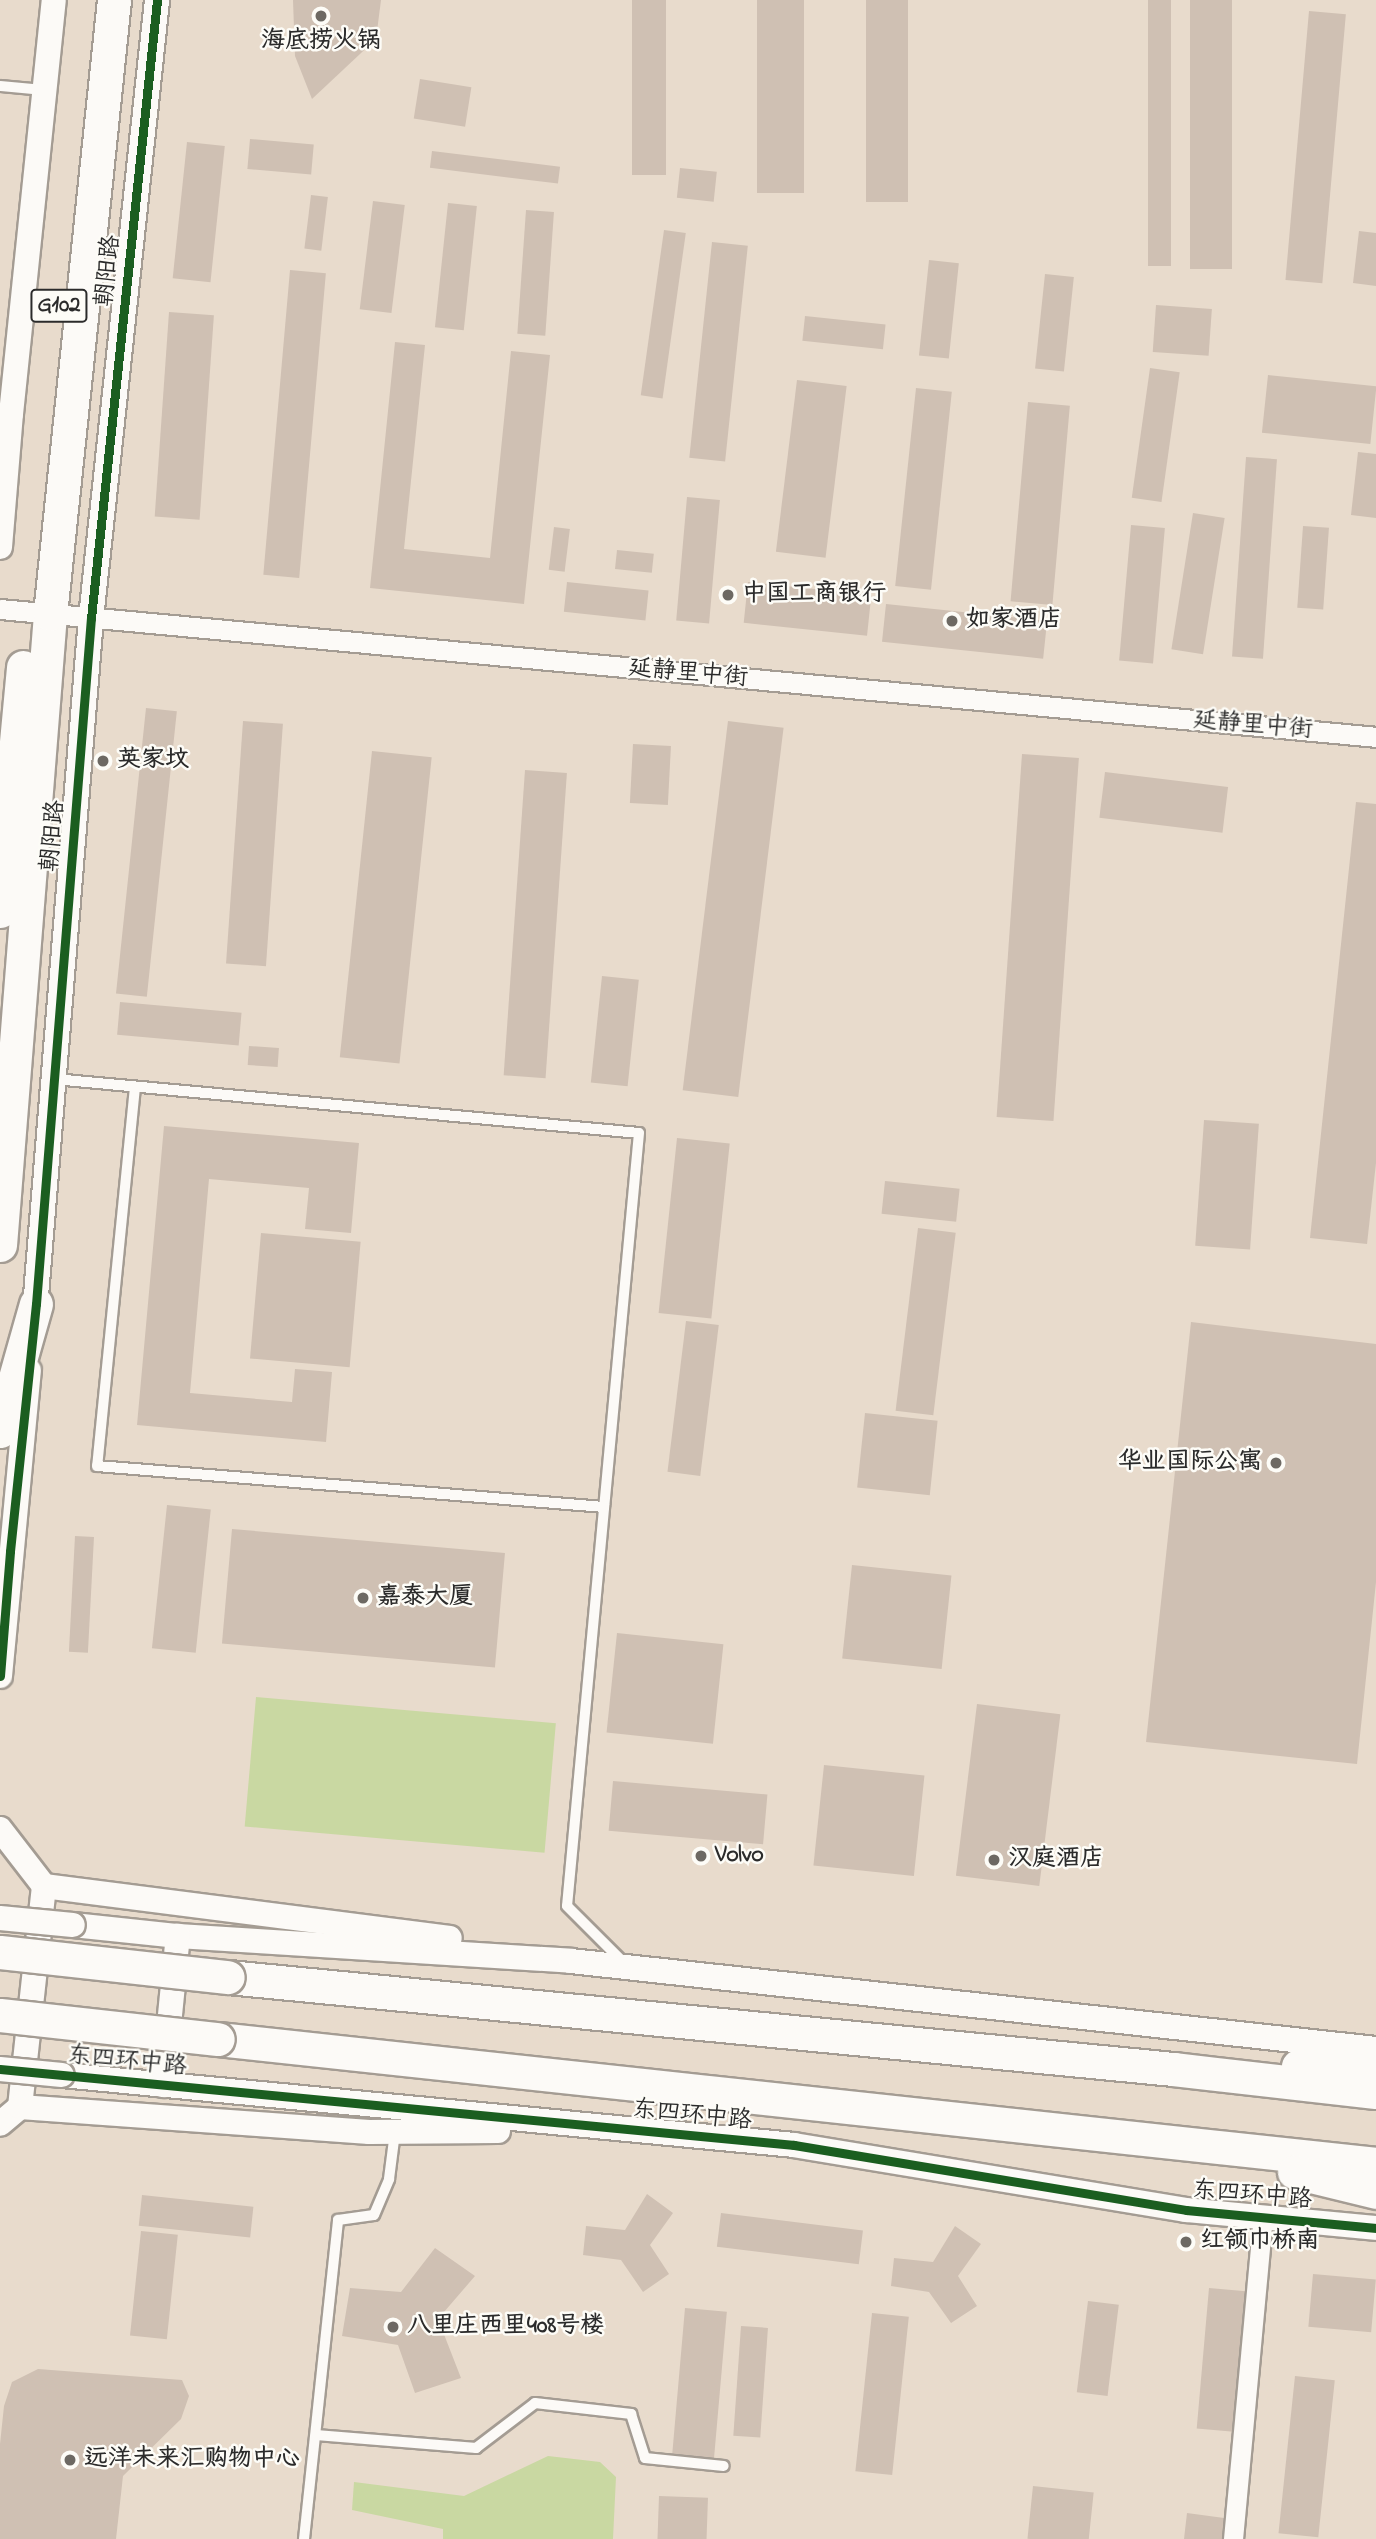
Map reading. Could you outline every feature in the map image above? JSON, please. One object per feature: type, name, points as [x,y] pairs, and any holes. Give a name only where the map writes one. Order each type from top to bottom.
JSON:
[{"type":"highway","name":"朝阳路","points":[[0,911],[26,612],[91,0]]},
{"type":"highway","name":"朝阳路","points":[[0,1245],[26,612],[114,0]]},
{"type":"highway","points":[[0,1431],[36,1304]]},
{"type":"highway","points":[[0,1952],[228,1977],[1173,2069],[1376,2092]]},
{"type":"highway","name":"东四环中路","points":[[0,2015],[1376,2164]]},
{"type":"highway","points":[[1173,2069],[1376,2064]]},
{"type":"highway","points":[[1170,2141],[1376,2192]]},
{"type":"street","points":[[0,547],[54,0]]},
{"type":"street","name":"朝阳路","points":[[0,1676],[9,1551],[36,1304],[91,618],[157,0]]},
{"type":"street","name":"延静里中街","points":[[26,612],[1376,737]]},
{"type":"street","points":[[0,1829],[44,1886],[20,2107],[0,2124]]},
{"type":"street","points":[[44,1886],[465,1940],[571,1961]]},
{"type":"street","points":[[0,1918],[178,1936],[571,1961],[1376,2049]]},
{"type":"street","points":[[163,2085],[178,1936]]},
{"type":"street","name":"东四环中路","points":[[0,2069],[794,2145],[1186,2210],[1376,2228]]},
{"type":"street","name":"东四环中路","points":[[20,2107],[369,2132],[655,2132]]},
{"type":"street","points":[[1233,2539],[1263,2216]]},
{"type":"lane","points":[[0,86],[44,90]]},
{"type":"lane","points":[[54,1079],[639,1133],[567,1906],[628,1967]]},
{"type":"lane","points":[[135,1087],[97,1466],[604,1507]]},
{"type":"lane","points":[[304,2539],[338,2220],[374,2216],[389,2179],[396,2131]]},
{"type":"lane","points":[[316,2435],[476,2448],[535,2403],[631,2414],[645,2458],[724,2466]]},
{"type":"green space","points":[[256,1697],[556,1723],[545,1853],[245,1827]]},
{"type":"green space","points":[[548,2456],[600,2462],[616,2477],[613,2539],[443,2539],[443,2529],[352,2510],[354,2482],[464,2496]]},
{"type":"building","points":[[293,0],[381,0],[376,39],[312,99],[295,56]]},
{"type":"building","points":[[632,0],[666,0],[666,175],[632,175]]},
{"type":"building","points":[[757,0],[804,0],[804,193],[757,193]]},
{"type":"building","points":[[866,0],[908,0],[908,202],[866,202]]},
{"type":"building","points":[[1148,0],[1171,0],[1171,266],[1148,266]]},
{"type":"building","points":[[1190,0],[1232,0],[1232,269],[1190,269]]},
{"type":"building","points":[[1309,11],[1346,14],[1322,283],[1285,280]]},
{"type":"building","points":[[420,79],[471,87],[465,127],[414,119]]},
{"type":"building","points":[[250,139],[314,145],[311,174],[247,169]]},
{"type":"building","points":[[187,142],[225,146],[210,282],[173,278]]},
{"type":"building","points":[[432,151],[560,167],[558,184],[430,168]]},
{"type":"building","points":[[680,168],[717,172],[714,202],[677,198]]},
{"type":"building","points":[[311,195],[328,197],[321,251],[304,249]]},
{"type":"building","points":[[373,201],[405,205],[391,313],[360,309]]},
{"type":"building","points":[[448,203],[477,206],[464,330],[435,327]]},
{"type":"building","points":[[526,210],[554,212],[545,336],[517,334]]},
{"type":"building","points":[[664,230],[686,233],[663,398],[641,395]]},
{"type":"building","points":[[1359,231],[1376,233],[1376,286],[1353,283]]},
{"type":"building","points":[[712,242],[748,246],[725,462],[689,458]]},
{"type":"building","points":[[929,260],[959,263],[949,359],[919,355]]},
{"type":"building","points":[[290,270],[326,273],[299,578],[263,575]]},
{"type":"building","points":[[1045,274],[1074,277],[1064,372],[1035,368]]},
{"type":"building","points":[[1156,305],[1212,309],[1209,356],[1153,352]]},
{"type":"building","points":[[169,312],[214,315],[200,520],[155,517]]},
{"type":"building","points":[[805,316],[886,324],[883,349],[802,341]]},
{"type":"building","points":[[395,342],[425,345],[404,549],[490,558],[511,351],[550,355],[524,604],[370,588]]},
{"type":"building","points":[[1150,368],[1180,372],[1161,502],[1132,498]]},
{"type":"building","points":[[1268,375],[1376,386],[1370,444],[1262,433]]},
{"type":"building","points":[[797,380],[847,386],[826,558],[776,552]]},
{"type":"building","points":[[916,388],[952,392],[931,590],[895,586]]},
{"type":"building","points":[[1028,402],[1070,406],[1052,605],[1011,601]]},
{"type":"building","points":[[1358,452],[1376,454],[1376,518],[1351,515]]},
{"type":"building","points":[[1246,457],[1277,459],[1263,659],[1232,657]]},
{"type":"building","points":[[687,497],[720,500],[709,623],[676,621]]},
{"type":"building","points":[[1193,513],[1225,518],[1203,654],[1171,649]]},
{"type":"building","points":[[1131,525],[1165,528],[1153,663],[1119,660]]},
{"type":"building","points":[[1303,526],[1329,528],[1323,610],[1297,608]]},
{"type":"building","points":[[554,527],[570,529],[565,572],[549,570]]},
{"type":"building","points":[[617,550],[654,554],[652,573],[615,569]]},
{"type":"building","points":[[567,582],[649,591],[645,620],[564,612]]},
{"type":"building","points":[[748,582],[871,595],[867,636],[744,623]]},
{"type":"building","points":[[886,604],[1047,621],[1043,659],[882,642]]},
{"type":"building","points":[[146,708],[177,711],[147,997],[116,993]]},
{"type":"building","points":[[243,721],[283,724],[266,966],[226,963]]},
{"type":"building","points":[[728,721],[784,728],[738,1097],[683,1090]]},
{"type":"building","points":[[633,744],[671,746],[668,805],[630,803]]},
{"type":"building","points":[[372,751],[432,757],[399,1064],[340,1057]]},
{"type":"building","points":[[1022,754],[1079,758],[1053,1121],[997,1117]]},
{"type":"building","points":[[525,770],[567,773],[546,1078],[504,1075]]},
{"type":"building","points":[[1105,772],[1228,787],[1222,833],[1099,818]]},
{"type":"building","points":[[1356,802],[1376,804],[1376,1163],[1367,1244],[1310,1238]]},
{"type":"building","points":[[602,976],[639,980],[628,1086],[591,1082]]},
{"type":"building","points":[[120,1002],[242,1013],[239,1046],[117,1035]]},
{"type":"building","points":[[249,1046],[279,1048],[278,1067],[248,1065]]},
{"type":"building","points":[[1204,1120],[1259,1124],[1250,1250],[1195,1246]]},
{"type":"building","points":[[164,1126],[359,1143],[351,1233],[305,1229],[309,1188],[209,1179],[190,1393],[292,1402],[295,1369],[332,1372],[326,1442],[137,1425]]},
{"type":"building","points":[[677,1138],[730,1144],[711,1319],[659,1313]]},
{"type":"building","points":[[885,1181],[960,1189],[956,1222],[882,1214]]},
{"type":"building","points":[[918,1228],[956,1233],[933,1415],[896,1411]]},
{"type":"building","points":[[261,1233],[361,1242],[350,1367],[250,1359]]},
{"type":"building","points":[[686,1321],[719,1325],[700,1476],[667,1472]]},
{"type":"building","name":"华业国际公寓","points":[[1191,1322],[1376,1344],[1376,1582],[1357,1764],[1146,1742]]},
{"type":"building","points":[[865,1413],[938,1421],[930,1495],[857,1488]]},
{"type":"building","points":[[167,1505],[211,1510],[196,1653],[152,1648]]},
{"type":"building","name":"嘉泰大厦","points":[[232,1529],[505,1553],[495,1667],[222,1644]]},
{"type":"building","points":[[75,1536],[94,1537],[88,1653],[69,1652]]},
{"type":"building","points":[[852,1565],[951,1575],[942,1669],[842,1658]]},
{"type":"building","points":[[617,1633],[723,1644],[713,1744],[607,1732]]},
{"type":"building","points":[[977,1704],[1060,1714],[1039,1886],[956,1876]]},
{"type":"building","points":[[824,1765],[924,1776],[914,1876],[813,1865]]},
{"type":"building","points":[[613,1781],[767,1795],[763,1844],[609,1831]]},
{"type":"building","points":[[647,2194],[673,2213],[650,2245],[669,2274],[643,2292],[621,2260],[583,2255],[586,2226],[625,2230]]},
{"type":"building","points":[[142,2195],[253,2207],[250,2238],[139,2226]]},
{"type":"building","points":[[721,2213],[863,2230],[859,2264],[717,2247]]},
{"type":"building","points":[[955,2226],[981,2244],[958,2276],[977,2306],[951,2323],[929,2292],[891,2286],[894,2258],[933,2262]]},
{"type":"building","points":[[141,2231],[178,2235],[167,2339],[130,2335]]},
{"type":"building","name":"八里庄西里408号楼","points":[[435,2248],[475,2276],[438,2319],[461,2378],[415,2393],[398,2345],[342,2336],[350,2288],[401,2292]]},
{"type":"building","points":[[1313,2274],[1376,2279],[1371,2332],[1308,2327]]},
{"type":"building","points":[[1209,2288],[1246,2291],[1234,2432],[1197,2428]]},
{"type":"building","points":[[1088,2301],[1119,2305],[1108,2396],[1077,2392]]},
{"type":"building","points":[[685,2308],[727,2312],[714,2458],[672,2454]]},
{"type":"building","points":[[872,2313],[909,2317],[892,2475],[855,2471]]},
{"type":"building","points":[[741,2326],[768,2328],[760,2438],[733,2436]]},
{"type":"building","name":"远洋未来汇购物中心","points":[[38,2369],[182,2380],[189,2396],[181,2419],[123,2476],[116,2539],[0,2539],[0,2444],[4,2406],[12,2382]]},
{"type":"building","points":[[1295,2376],[1335,2380],[1318,2537],[1278,2533]]},
{"type":"building","points":[[1033,2486],[1094,2492],[1089,2539],[1027,2539]]},
{"type":"building","points":[[659,2496],[708,2498],[707,2539],[657,2539]]},
{"type":"building","points":[[1187,2513],[1224,2518],[1222,2539],[1184,2539]]},
{"type":"cycle path","points":[[0,1676],[36,1304],[91,618],[157,0]]},
{"type":"cycle path","points":[[0,2069],[794,2145],[1186,2210],[1376,2228]]},
{"type":"place","name":"海底捞火锅","points":[[321,16]]},
{"type":"place","name":"中国工商银行","points":[[728,595]]},
{"type":"place","name":"如家酒店","points":[[952,621]]},
{"type":"place","name":"英家坟","points":[[103,761]]},
{"type":"place","name":"华业国际公寓","points":[[1276,1463]]},
{"type":"place","name":"嘉泰大厦","points":[[363,1598]]},
{"type":"place","name":"Volvo","points":[[701,1856]]},
{"type":"place","name":"汉庭酒店","points":[[994,1860]]},
{"type":"place","name":"红领巾桥南","points":[[1186,2242]]},
{"type":"place","name":"八里庄西里408号楼","points":[[393,2327]]},
{"type":"place","name":"远洋未来汇购物中心","points":[[70,2460]]}]
